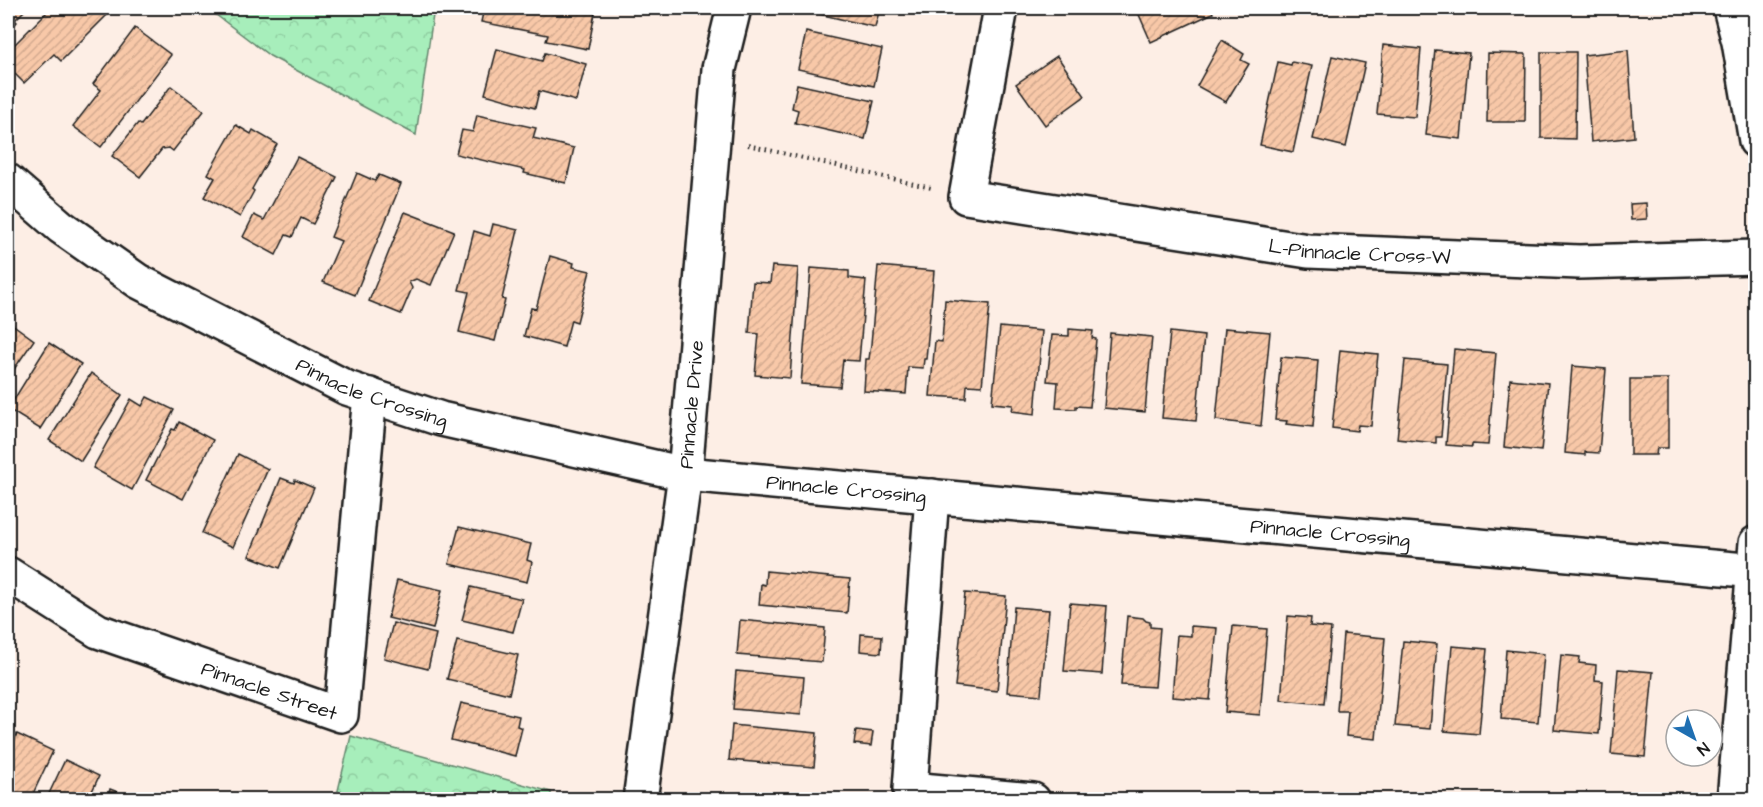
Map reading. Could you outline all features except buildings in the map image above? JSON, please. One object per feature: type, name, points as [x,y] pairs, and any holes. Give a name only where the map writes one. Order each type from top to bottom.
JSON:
[{"type":"street","name":"Pinnacle Drive","points":[[640,800],[685,474],[719,69],[734,8]]},
{"type":"street","points":[[966,197],[1001,8]]},
{"type":"street","points":[[1730,8],[1739,42],[1755,141]]},
{"type":"street","name":"Pinnacle Crossing","points":[[8,181],[61,227],[138,281],[347,388],[441,420],[685,474],[1755,562]]},
{"type":"street","name":"L-Pinnacle Cross-W","points":[[966,197],[1308,251],[1579,262],[1755,257]]},
{"type":"street","name":"Pinnacle Street","points":[[8,574],[98,631],[341,715],[370,395]]},
{"type":"street","points":[[932,496],[910,789],[1033,800]]},
{"type":"street","points":[[1734,800],[1755,562]]},
{"type":"path","points":[[746,144],[966,197]]},
{"type":"green space","points":[[207,8],[434,8],[416,135],[270,56]]},
{"type":"green space","points":[[351,736],[551,792],[551,799],[336,799]]}]
